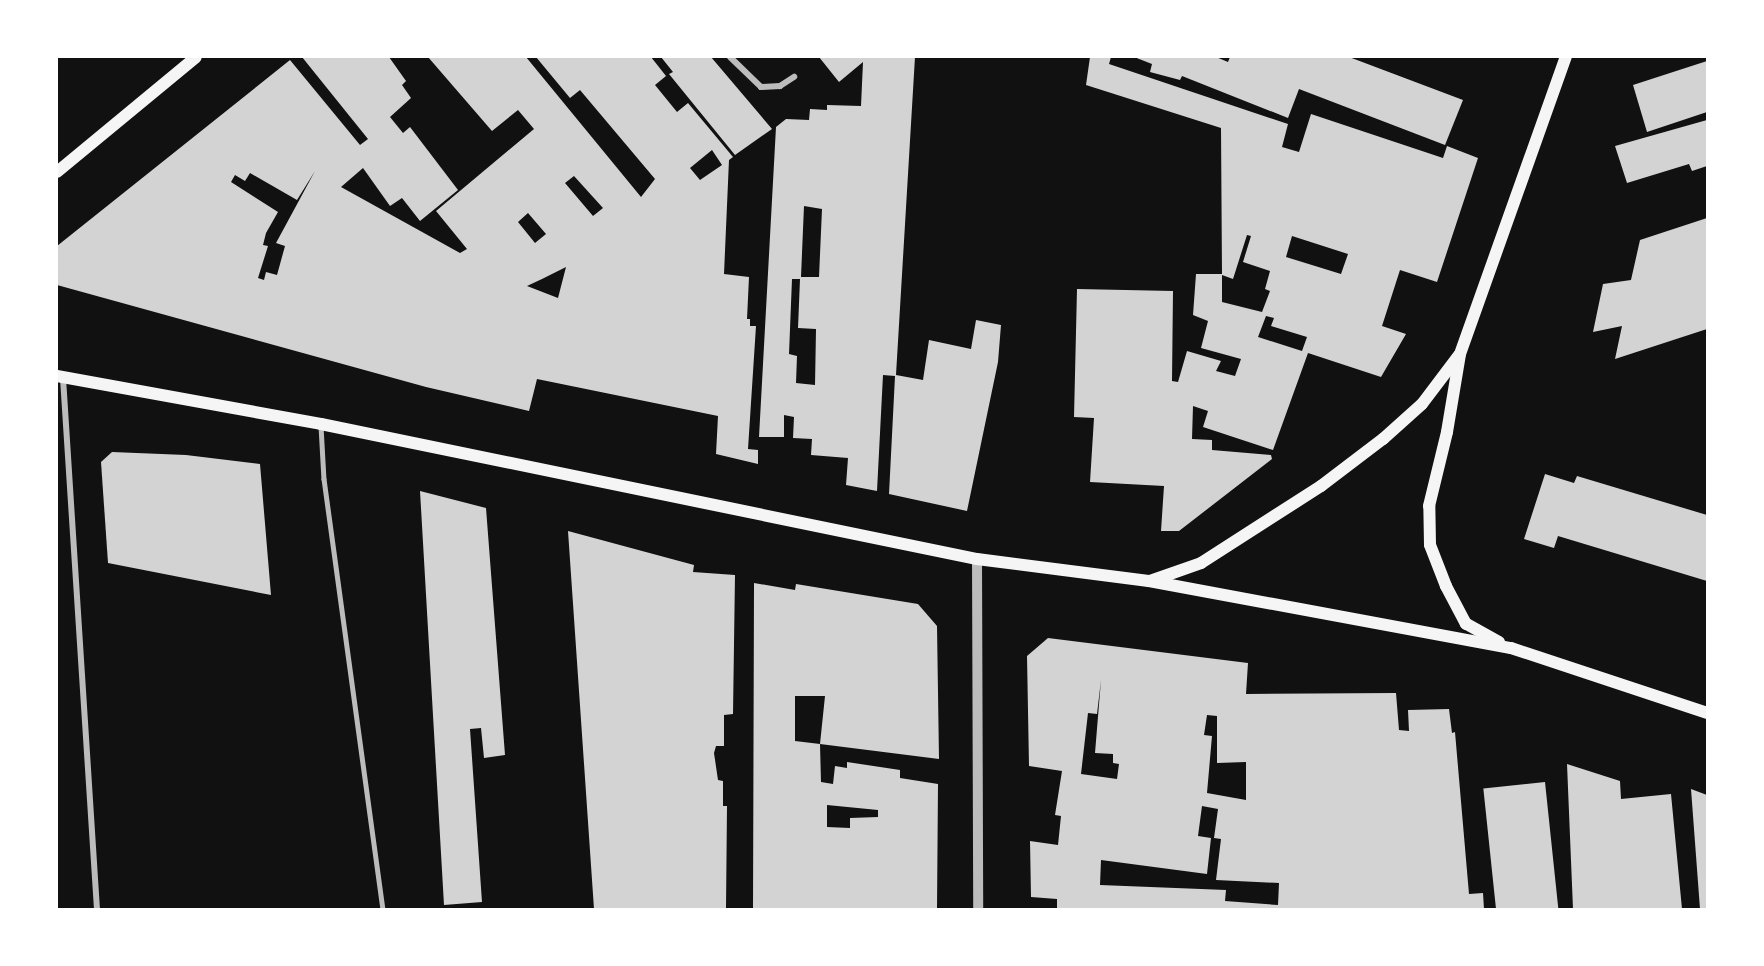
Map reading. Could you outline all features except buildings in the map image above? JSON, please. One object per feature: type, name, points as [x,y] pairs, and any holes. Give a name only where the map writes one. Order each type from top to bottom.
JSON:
[{"type":"main road","points":[[57,172],[196,57]]},
{"type":"main road","points":[[1511,648],[1466,624],[1430,545],[1429,506],[1447,432],[1460,354],[1566,57]]},
{"type":"main road","points":[[1149,581],[1201,563],[1321,486],[1383,439],[1422,404],[1460,354]]},
{"type":"main road","points":[[60,377],[321,424],[977,559],[1149,581],[1511,648],[1707,713]]},
{"type":"street","points":[[730,57],[761,87],[780,86],[794,77]]},
{"type":"street","points":[[60,377],[97,909]]},
{"type":"street","points":[[977,559],[978,909]]},
{"type":"lane","points":[[321,424],[324,479],[383,909]]}]
